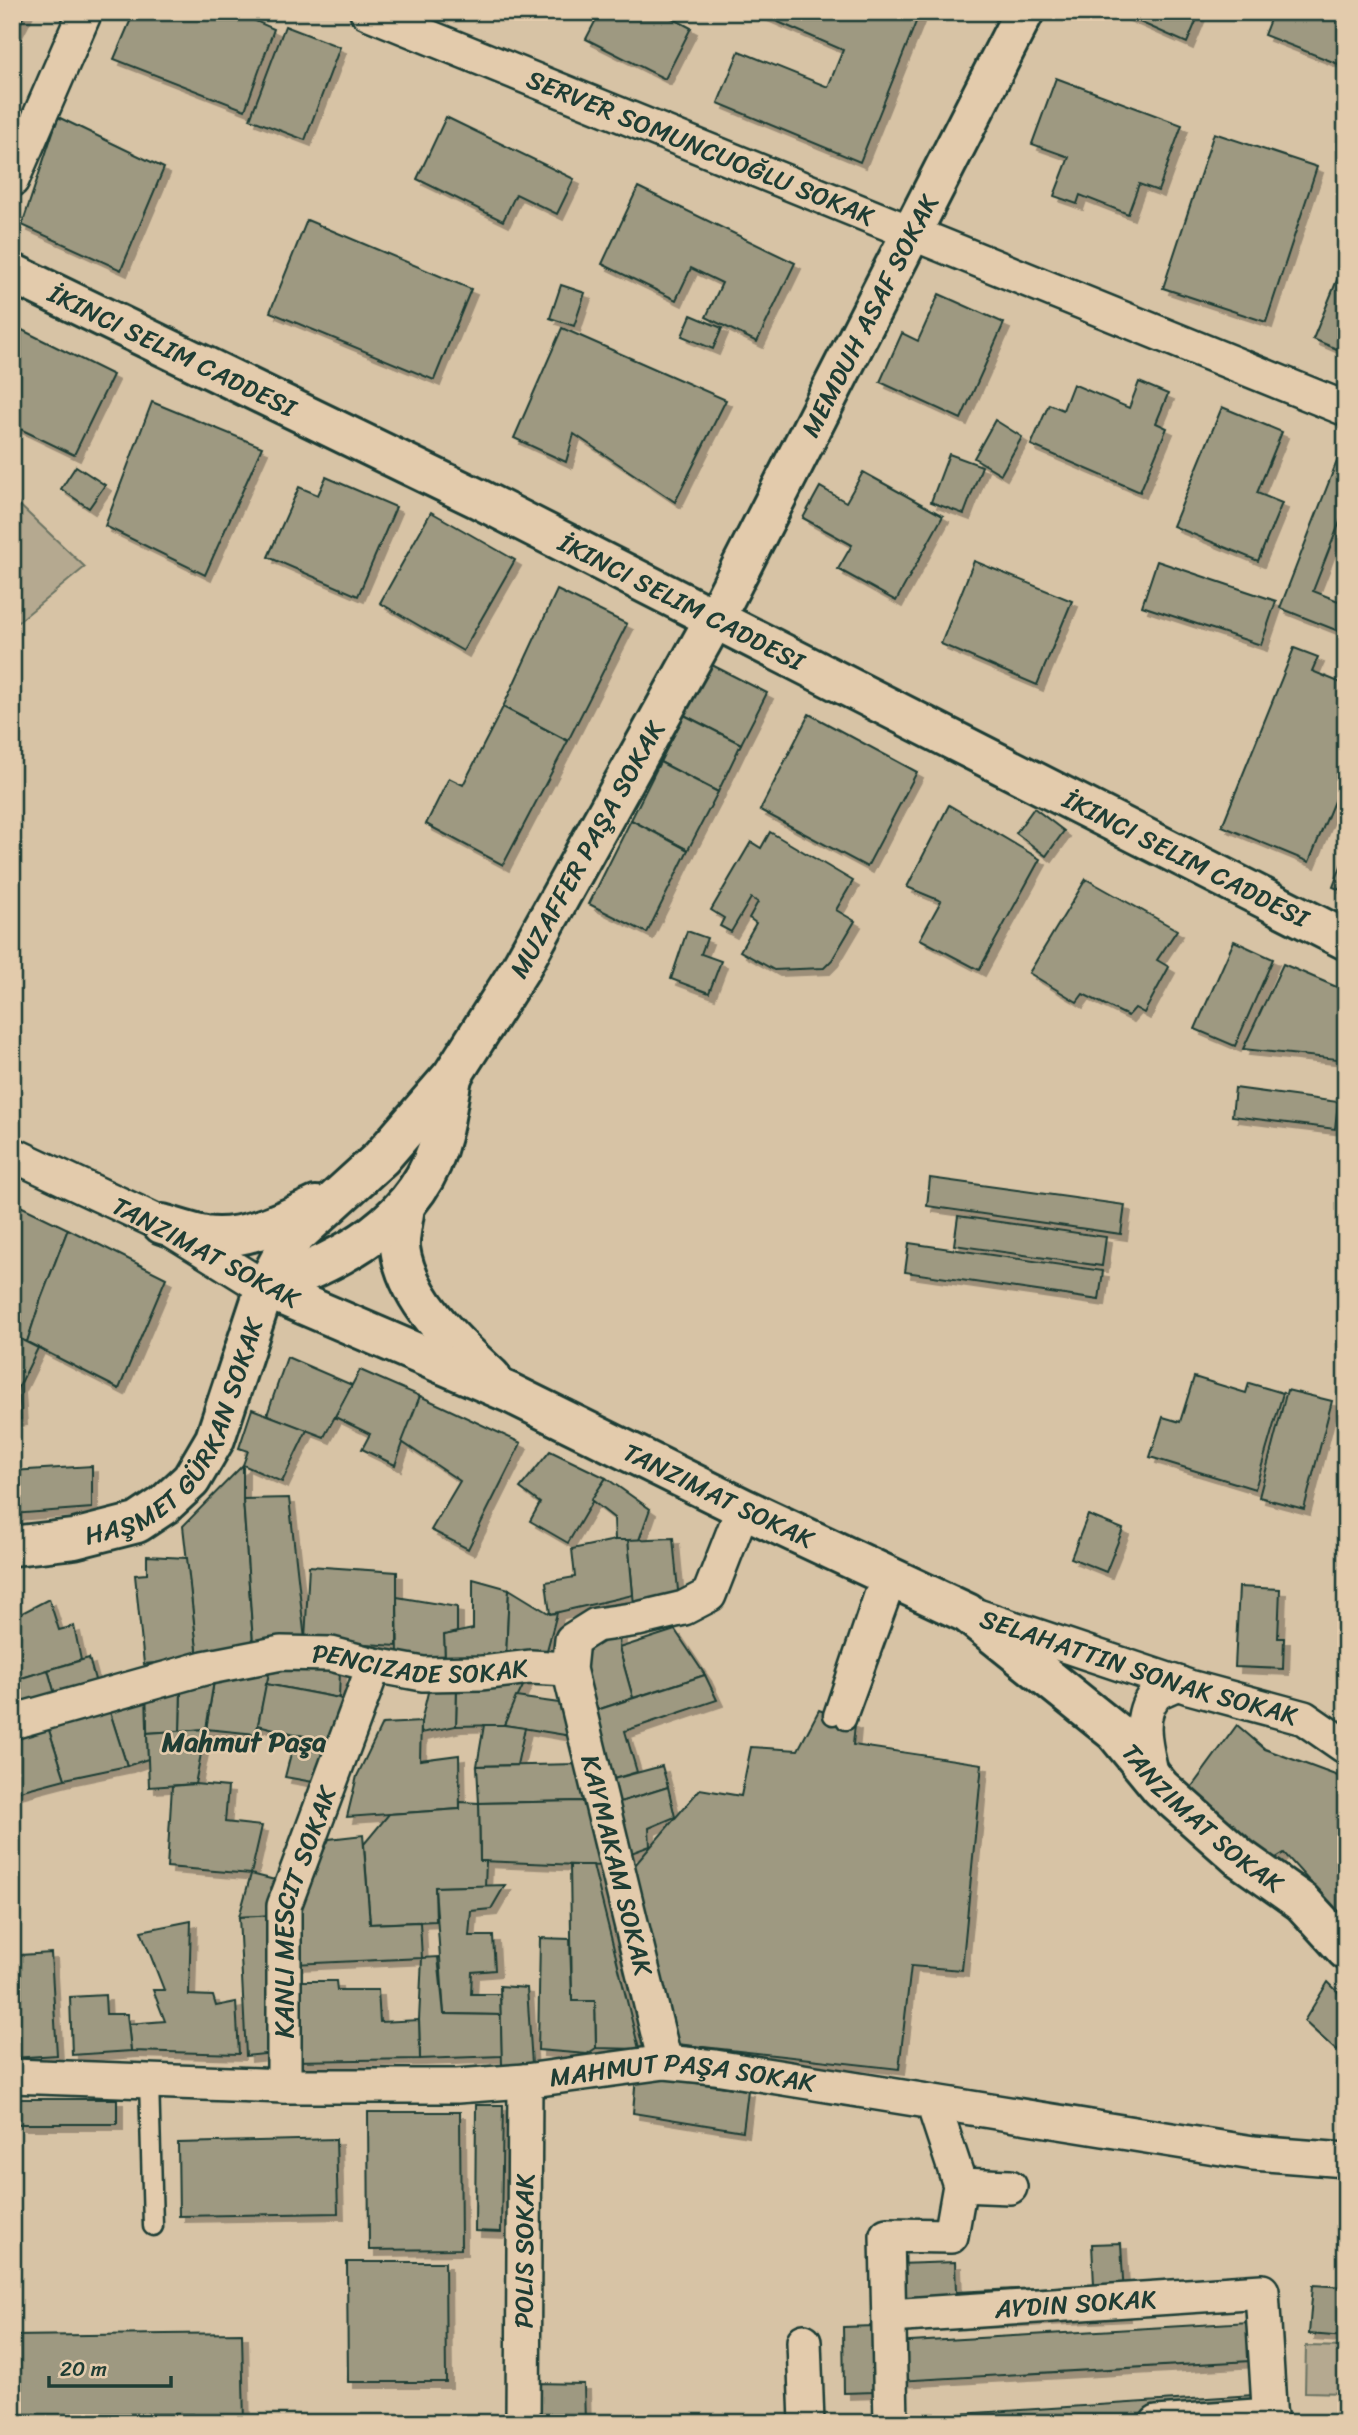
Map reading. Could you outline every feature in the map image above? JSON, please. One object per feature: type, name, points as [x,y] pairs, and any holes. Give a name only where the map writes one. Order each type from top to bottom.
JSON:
[{"type":"street","points":[[12,180],[85,12]]},
{"type":"street","name":"SERVER SOMUNCUOĞLU SOKAK","points":[[367,12],[1346,409]]},
{"type":"street","name":"MEMDUH ASAF SOKAK","points":[[715,618],[1024,12]]},
{"type":"street","name":"İKINCI SELIM CADDESI","points":[[12,273],[455,487],[1346,940]]},
{"type":"street","name":"MUZAFFER PAŞA SOKAK","points":[[452,1076],[520,969],[715,618]]},
{"type":"street","points":[[265,1288],[290,1241],[381,1158],[452,1076]]},
{"type":"street","points":[[265,1288],[314,1270],[362,1244],[405,1205],[419,1186],[441,1139],[452,1076]]},
{"type":"street","name":"TANZIMAT SOKAK","points":[[12,1154],[162,1224],[265,1288],[510,1393],[743,1508],[967,1613],[1115,1732],[1161,1788],[1240,1858],[1303,1902],[1346,1950]]},
{"type":"street","points":[[162,1224],[206,1236],[235,1235],[279,1222],[340,1194]]},
{"type":"street","points":[[405,1205],[400,1247],[416,1294],[459,1346],[510,1393]]},
{"type":"street","name":"HAŞMET GÜRKAN SOKAK","points":[[12,1546],[74,1539],[136,1523],[164,1505],[191,1480],[215,1439],[265,1288]]},
{"type":"street","name":"PENCIZADE SOKAK","points":[[12,1722],[204,1668],[281,1653],[331,1654],[423,1674],[482,1673],[530,1667],[569,1669],[572,1640],[596,1625],[684,1608],[709,1595],[743,1508]]},
{"type":"street","name":"SELAHATTIN SONAK SOKAK","points":[[967,1613],[1178,1683],[1304,1718],[1346,1747]]},
{"type":"street","points":[[285,2086],[284,1906],[374,1665]]},
{"type":"street","name":"KAYMAKAM SOKAK","points":[[569,1669],[665,2062]]},
{"type":"street","points":[[1152,1776],[1144,1737],[1146,1710],[1155,1694],[1178,1683]]},
{"type":"street","name":"MAHMUT PAŞA SOKAK","points":[[12,2076],[285,2086],[457,2086],[525,2081],[665,2062],[715,2067],[1253,2153],[1346,2160]]},
{"type":"street","name":"POLIS SOKAK","points":[[523,2423],[525,2081]]},
{"type":"street","points":[[891,2423],[887,2235],[951,2236],[960,2185],[933,2103]]},
{"type":"street","points":[[960,2185],[1010,2187]]},
{"type":"street","points":[[890,2316],[1262,2291],[1270,2419],[1157,2423]]},
{"type":"street","points":[[804,2341],[807,2423]]},
{"type":"lane","points":[[839,1717],[889,1576]]},
{"type":"lane","points":[[149,2080],[153,2226]]},
{"type":"shaded area","points":[[12,498],[85,567],[12,627]]},
{"type":"shaded area","points":[[1306,2346],[1346,2347],[1346,2393],[1305,2392]]},
{"type":"building","points":[[12,12],[26,12],[12,39]]},
{"type":"building","points":[[134,12],[235,12],[274,29],[245,110],[114,59]]},
{"type":"building","points":[[600,12],[661,12],[691,28],[665,79],[586,39]]},
{"type":"building","points":[[755,12],[920,12],[860,162],[718,103],[739,51],[828,87],[843,50]]},
{"type":"building","points":[[1117,12],[1200,12],[1187,43]]},
{"type":"building","points":[[1273,12],[1346,12],[1346,67],[1264,35]]},
{"type":"building","points":[[285,26],[340,47],[305,140],[250,119]]},
{"type":"building","points":[[1056,78],[1182,125],[1158,191],[1139,184],[1128,214],[1080,195],[1077,204],[1054,196],[1069,157],[1032,144]]},
{"type":"building","points":[[58,117],[164,168],[121,270],[22,225]]},
{"type":"building","points":[[446,117],[574,179],[557,214],[516,194],[503,221],[417,179]]},
{"type":"building","points":[[1214,133],[1317,167],[1266,322],[1163,288]]},
{"type":"building","points":[[638,187],[795,263],[757,342],[706,317],[722,283],[691,268],[676,300],[602,264]]},
{"type":"building","points":[[307,220],[471,289],[434,380],[270,312]]},
{"type":"building","points":[[1339,275],[1346,277],[1346,353],[1313,339]]},
{"type":"building","points":[[561,285],[585,293],[574,326],[550,318]]},
{"type":"building","points":[[939,294],[1004,323],[961,419],[880,382],[902,333],[918,341]]},
{"type":"building","points":[[691,315],[722,328],[713,349],[682,336]]},
{"type":"building","points":[[12,325],[113,375],[74,455],[12,425]]},
{"type":"building","points":[[562,328],[726,400],[675,502],[574,434],[566,462],[514,438]]},
{"type":"building","points":[[1139,382],[1168,394],[1156,423],[1167,428],[1140,492],[1031,445],[1049,404],[1063,410],[1073,384],[1129,408]]},
{"type":"building","points":[[152,402],[262,447],[205,575],[105,526]]},
{"type":"building","points":[[1222,407],[1282,432],[1257,493],[1282,503],[1258,561],[1173,526]]},
{"type":"building","points":[[995,420],[1022,437],[1001,474],[974,458]]},
{"type":"building","points":[[1346,438],[1346,506],[1313,591],[1346,604],[1346,634],[1280,608]]},
{"type":"building","points":[[949,454],[982,466],[964,514],[931,502]]},
{"type":"building","points":[[76,466],[105,485],[89,508],[61,489]]},
{"type":"building","points":[[863,472],[943,516],[896,601],[838,569],[852,545],[803,518],[820,487],[846,502]]},
{"type":"building","points":[[326,477],[396,507],[358,596],[268,557],[299,487],[318,495]]},
{"type":"building","points":[[431,512],[515,560],[463,651],[380,603]]},
{"type":"building","points":[[974,561],[1072,601],[1037,685],[941,644]]},
{"type":"building","points":[[1157,561],[1276,601],[1261,645],[1142,606]]},
{"type":"building","points":[[557,590],[627,624],[568,741],[503,707]]},
{"type":"building","points":[[1294,648],[1318,657],[1312,671],[1346,685],[1346,772],[1309,862],[1222,826]]},
{"type":"building","points":[[710,664],[767,693],[741,744],[684,715]]},
{"type":"building","points":[[503,707],[568,741],[503,865],[426,824],[449,778],[463,785]]},
{"type":"building","points":[[809,714],[917,772],[867,867],[760,810]]},
{"type":"building","points":[[684,715],[741,744],[718,792],[660,762]]},
{"type":"building","points":[[660,762],[718,792],[688,850],[631,820]]},
{"type":"building","points":[[949,805],[1040,859],[979,970],[920,939],[941,901],[907,887]]},
{"type":"building","points":[[1034,808],[1064,831],[1046,856],[1016,833]]},
{"type":"building","points":[[631,820],[688,850],[647,933],[589,904]]},
{"type":"building","points":[[770,832],[853,881],[836,910],[855,921],[832,960],[824,968],[774,970],[740,951],[756,923],[749,918],[758,902],[751,898],[731,932],[720,926],[724,918],[711,910],[751,842],[761,848]]},
{"type":"building","points":[[1346,853],[1346,892],[1333,887]]},
{"type":"building","points":[[1086,879],[1177,930],[1157,960],[1169,967],[1144,1013],[1135,1008],[1128,1016],[1083,994],[1077,1002],[1029,973]]},
{"type":"building","points":[[687,931],[707,938],[701,954],[721,961],[709,993],[671,979]]},
{"type":"building","points":[[1234,941],[1273,959],[1235,1046],[1195,1029]]},
{"type":"building","points":[[1283,964],[1346,991],[1346,1060],[1243,1049]]},
{"type":"building","points":[[1235,1088],[1338,1102],[1335,1129],[1232,1116]]},
{"type":"building","points":[[930,1178],[1125,1205],[1121,1234],[927,1206]]},
{"type":"building","points":[[12,1202],[68,1229],[27,1342],[12,1335]]},
{"type":"building","points":[[958,1216],[1106,1237],[1102,1266],[954,1245]]},
{"type":"building","points":[[68,1229],[166,1278],[119,1389],[27,1342]]},
{"type":"building","points":[[909,1243],[1103,1271],[1099,1300],[905,1272]]},
{"type":"building","points":[[12,1335],[38,1348],[19,1387],[12,1384]]},
{"type":"building","points":[[287,1357],[352,1385],[324,1437],[267,1415]]},
{"type":"building","points":[[360,1370],[420,1396],[395,1465],[362,1449],[370,1434],[335,1417]]},
{"type":"building","points":[[1194,1377],[1246,1393],[1249,1383],[1283,1393],[1255,1489],[1150,1457],[1163,1417],[1180,1422]]},
{"type":"building","points":[[12,1384],[19,1387],[21,1419],[12,1420]]},
{"type":"building","points":[[1287,1390],[1332,1401],[1304,1509],[1259,1497]]},
{"type":"building","points":[[420,1396],[521,1443],[468,1549],[431,1530],[460,1481],[402,1442]]},
{"type":"building","points":[[252,1409],[307,1430],[282,1482],[243,1465],[248,1451],[239,1448]]},
{"type":"building","points":[[550,1451],[606,1478],[568,1543],[530,1521],[540,1503],[520,1488]]},
{"type":"building","points":[[243,1465],[253,1642],[198,1659],[183,1526]]},
{"type":"building","points":[[92,1466],[92,1508],[12,1514],[12,1471]]},
{"type":"building","points":[[606,1478],[650,1509],[639,1540],[615,1540],[614,1518],[591,1500]]},
{"type":"building","points":[[289,1498],[305,1640],[253,1642],[243,1499]]},
{"type":"building","points":[[1088,1515],[1123,1529],[1106,1572],[1071,1558]]},
{"type":"building","points":[[673,1538],[679,1601],[634,1605],[628,1540]]},
{"type":"building","points":[[628,1540],[633,1595],[550,1614],[546,1582],[575,1577],[572,1549]]},
{"type":"building","points":[[147,1556],[187,1558],[198,1659],[144,1664],[135,1575],[147,1574]]},
{"type":"building","points":[[309,1566],[397,1572],[397,1646],[305,1640]]},
{"type":"building","points":[[473,1579],[509,1589],[506,1659],[445,1662],[444,1635],[473,1629]]},
{"type":"building","points":[[1239,1587],[1280,1589],[1278,1638],[1284,1638],[1283,1669],[1235,1667]]},
{"type":"building","points":[[509,1589],[550,1614],[557,1613],[546,1654],[506,1659]]},
{"type":"building","points":[[397,1597],[457,1607],[457,1632],[444,1635],[445,1662],[398,1657]]},
{"type":"building","points":[[49,1599],[59,1630],[74,1626],[81,1660],[12,1681],[12,1618]]},
{"type":"building","points":[[675,1630],[705,1675],[633,1698],[619,1648]]},
{"type":"building","points":[[620,1635],[619,1648],[633,1698],[597,1710],[584,1660],[592,1645]]},
{"type":"building","points":[[89,1658],[97,1687],[56,1698],[48,1670]]},
{"type":"building","points":[[48,1670],[56,1698],[12,1710],[12,1681]]},
{"type":"building","points":[[289,1670],[340,1670],[339,1698],[266,1684],[269,1673]]},
{"type":"building","points":[[269,1673],[256,1734],[206,1729],[214,1681],[239,1674]]},
{"type":"building","points":[[705,1675],[717,1700],[625,1731],[637,1772],[610,1780],[597,1710]]},
{"type":"building","points":[[526,1680],[504,1725],[456,1726],[457,1685]]},
{"type":"building","points":[[214,1681],[206,1729],[180,1731],[181,1686]]},
{"type":"building","points":[[266,1684],[339,1698],[346,1703],[331,1743],[258,1725]]},
{"type":"building","points":[[457,1685],[456,1726],[421,1733],[429,1688]]},
{"type":"building","points":[[181,1686],[180,1731],[147,1733],[146,1694]]},
{"type":"building","points":[[146,1694],[148,1759],[127,1766],[109,1709]]},
{"type":"building","points":[[516,1697],[559,1703],[566,1708],[571,1736],[504,1725]]},
{"type":"building","points":[[109,1709],[127,1766],[65,1779],[45,1718]]},
{"type":"building","points":[[819,1710],[855,1724],[853,1745],[982,1764],[962,1970],[911,1966],[899,2069],[677,2044],[629,1872],[700,1789],[741,1796],[751,1747],[798,1750]]},
{"type":"building","points":[[45,1718],[65,1779],[12,1793],[12,1729]]},
{"type":"building","points":[[421,1722],[420,1760],[459,1755],[460,1809],[347,1817],[357,1776],[382,1724]]},
{"type":"building","points":[[484,1725],[525,1728],[517,1765],[477,1766]]},
{"type":"building","points":[[1237,1725],[1265,1749],[1346,1779],[1346,1922],[1284,1853],[1261,1867],[1177,1807]]},
{"type":"building","points":[[206,1729],[195,1784],[149,1787],[147,1733]]},
{"type":"building","points":[[296,1734],[331,1743],[324,1784],[285,1777]]},
{"type":"building","points":[[578,1764],[585,1801],[479,1803],[477,1766]]},
{"type":"building","points":[[662,1766],[668,1787],[617,1803],[610,1780]]},
{"type":"building","points":[[195,1784],[228,1787],[225,1822],[262,1826],[251,1874],[167,1867],[172,1786]]},
{"type":"building","points":[[668,1787],[675,1817],[649,1828],[650,1846],[626,1855],[617,1803]]},
{"type":"building","points":[[585,1801],[602,1866],[480,1861],[479,1803]]},
{"type":"building","points":[[460,1802],[479,1803],[480,1861],[486,1861],[485,1886],[435,1887],[436,1921],[370,1924],[364,1844],[389,1814],[460,1809]]},
{"type":"building","points":[[363,1835],[370,1924],[420,1922],[422,1958],[294,1964],[304,1892],[329,1839]]},
{"type":"building","points":[[570,1865],[593,1865],[639,2049],[596,2048],[595,2001],[572,2001]]},
{"type":"building","points":[[251,1874],[287,1883],[277,1915],[239,1917]]},
{"type":"building","points":[[505,1885],[491,1909],[471,1911],[469,1936],[493,1936],[495,1970],[472,1972],[471,1994],[500,1994],[501,2015],[444,2014],[435,1887]]},
{"type":"building","points":[[277,1915],[283,2052],[246,2056],[239,1917]]},
{"type":"building","points":[[191,1921],[189,1995],[213,1996],[216,2006],[236,2002],[239,2054],[131,2051],[128,2024],[165,2021],[153,1990],[164,1990],[141,1931]]},
{"type":"building","points":[[540,1938],[570,1939],[572,2001],[595,2001],[596,2048],[587,2054],[538,2050]]},
{"type":"building","points":[[51,1953],[57,2055],[12,2058],[12,1990],[18,1989],[20,1955]]},
{"type":"building","points":[[438,1957],[444,2014],[501,2015],[502,2056],[420,2059],[422,1958]]},
{"type":"building","points":[[290,1981],[336,1981],[337,1990],[378,1990],[380,2022],[419,2020],[420,2059],[293,2061]]},
{"type":"building","points":[[1328,1982],[1346,2000],[1346,2038],[1337,2051],[1304,2021]]},
{"type":"building","points":[[500,1986],[527,1988],[532,2064],[502,2065]]},
{"type":"building","points":[[105,1995],[106,2014],[127,2014],[131,2051],[72,2055],[70,1997]]},
{"type":"building","points":[[636,2075],[748,2090],[743,2131],[633,2113]]},
{"type":"building","points":[[18,2099],[117,2099],[117,2124],[18,2124]]},
{"type":"building","points":[[476,2105],[503,2105],[501,2232],[475,2231]]},
{"type":"building","points":[[368,2112],[460,2112],[461,2249],[369,2250]]},
{"type":"building","points":[[336,2139],[338,2213],[179,2216],[178,2143]]},
{"type":"building","points":[[1121,2243],[1125,2315],[902,2326],[898,2264],[955,2262],[956,2292],[1094,2285],[1092,2244]]},
{"type":"building","points":[[347,2262],[445,2262],[446,2382],[348,2382]]},
{"type":"building","points":[[1313,2285],[1346,2287],[1345,2337],[1309,2334]]},
{"type":"building","points":[[1249,2322],[1251,2361],[897,2381],[894,2343]]},
{"type":"building","points":[[874,2326],[875,2392],[844,2393],[843,2327]]},
{"type":"building","points":[[242,2333],[244,2423],[193,2423],[193,2414],[12,2415],[12,2336]]},
{"type":"building","points":[[536,2383],[584,2384],[585,2423],[539,2423]]},
{"type":"building","points":[[1253,2395],[1255,2423],[897,2423],[897,2418]]},
{"type":"building","points":[[873,2418],[874,2423],[814,2423],[814,2421]]},
{"type":"district","name":"Mahmut Paşa","points":[[244,1741]]}]
